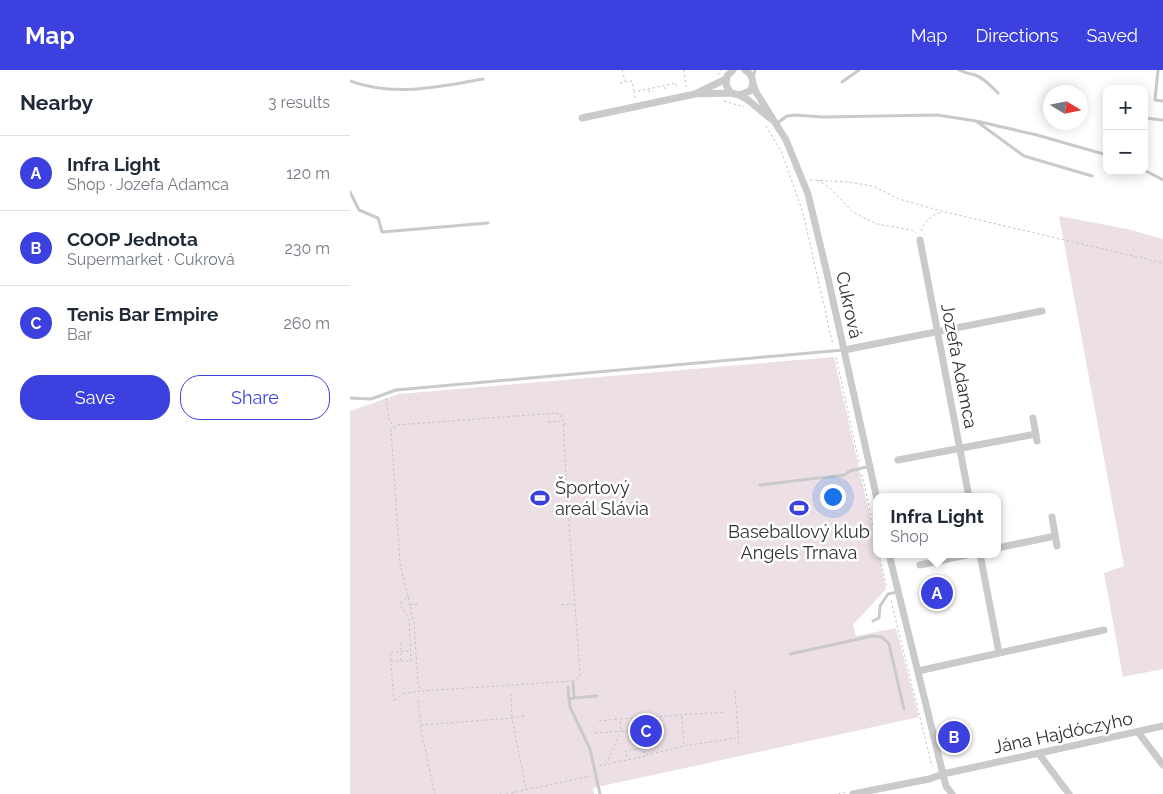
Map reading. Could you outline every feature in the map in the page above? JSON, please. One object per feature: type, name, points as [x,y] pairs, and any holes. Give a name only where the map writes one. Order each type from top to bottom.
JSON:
[{"type":"street","name":"Cukrová","points":[[746,70],[756,92],[786,140],[803,180],[824,259],[876,493]]},
{"type":"street","points":[[730,73],[726,85],[731,93]]},
{"type":"street","points":[[695,94],[730,73]]},
{"type":"street","points":[[582,118],[695,94],[731,93],[740,95],[747,93],[752,81]]},
{"type":"street","name":"Cukrová","points":[[740,95],[776,124]]},
{"type":"street","name":"Jozefa Adamca","points":[[920,240],[968,493]]},
{"type":"street","points":[[844,350],[1042,311]]},
{"type":"street","points":[[898,460],[960,448],[1036,437],[1033,418]]},
{"type":"street","points":[[1052,517],[1057,546]]},
{"type":"street","points":[[1001,547],[1055,536]]},
{"type":"street","points":[[890,558],[946,786],[952,794]]},
{"type":"street","points":[[920,565],[952,558]]},
{"type":"street","points":[[981,558],[999,653]]},
{"type":"street","points":[[918,670],[1104,630]]},
{"type":"street","name":"Jána Hajdóczyho","points":[[853,794],[877,792],[943,774],[1163,726]]},
{"type":"street","points":[[1138,732],[1163,765]]},
{"type":"street","points":[[1039,754],[1069,794]]},
{"type":"lane","points":[[752,81],[755,70]]},
{"type":"lane","points":[[842,82],[859,70]]},
{"type":"lane","points":[[959,70],[976,76],[998,92]]},
{"type":"lane","points":[[1158,70],[1155,100],[1163,101]]},
{"type":"lane","points":[[350,81],[379,88],[405,90],[482,79]]},
{"type":"lane","points":[[776,124],[787,116],[794,115],[823,117],[927,115],[976,121],[1037,135],[1103,154]]},
{"type":"lane","points":[[1148,118],[1163,120]]},
{"type":"lane","points":[[976,121],[1024,156],[1092,176]]},
{"type":"lane","points":[[1148,172],[1163,180]]},
{"type":"lane","points":[[350,192],[359,210],[378,218],[382,232],[488,223]]},
{"type":"lane","points":[[350,398],[371,399],[396,390],[844,350]]},
{"type":"lane","points":[[760,485],[844,475],[850,471],[870,466]]},
{"type":"lane","points":[[873,621],[879,618],[880,606],[889,594],[897,592]]},
{"type":"lane","points":[[790,654],[872,636],[882,637],[889,644],[904,710]]},
{"type":"lane","points":[[573,681],[574,698]]},
{"type":"lane","points":[[568,687],[570,707],[590,749],[600,794]]},
{"type":"lane","points":[[569,698],[596,696]]},
{"type":"path","points":[[622,70],[625,82]]},
{"type":"path","points":[[684,70],[686,88]]},
{"type":"path","points":[[715,77],[721,70]]},
{"type":"path","points":[[620,83],[632,81],[635,98]]},
{"type":"path","points":[[634,92],[676,83],[677,89]]},
{"type":"path","points":[[665,86],[666,92]]},
{"type":"path","points":[[649,89],[650,95]]},
{"type":"path","points":[[721,100],[748,109]]},
{"type":"path","points":[[766,126],[782,154],[804,213],[873,525]]},
{"type":"path","points":[[803,180],[848,182],[873,186],[900,198],[945,212],[1163,263]]},
{"type":"path","points":[[816,180],[829,187],[852,211],[877,224],[912,230],[919,234],[932,217],[945,212]]},
{"type":"path","points":[[386,393],[389,420],[394,427]]},
{"type":"path","points":[[394,427],[556,413],[562,416],[580,672],[579,677],[573,681],[421,691],[403,694],[394,701],[390,652],[411,651]]},
{"type":"path","points":[[548,422],[571,424]]},
{"type":"path","points":[[394,427],[391,433],[399,554],[402,576],[414,622],[418,685],[421,691]]},
{"type":"path","points":[[568,509],[579,508]]},
{"type":"path","points":[[880,558],[932,766]]},
{"type":"path","points":[[391,661],[411,661],[409,619],[400,604],[411,593]]},
{"type":"path","points":[[409,605],[419,604]]},
{"type":"path","points":[[561,605],[573,604]]},
{"type":"path","points":[[401,643],[402,661]]},
{"type":"path","points":[[736,691],[739,747]]},
{"type":"path","points":[[511,694],[512,718],[526,790]]},
{"type":"path","points":[[418,700],[420,724],[435,794]]},
{"type":"path","points":[[599,721],[725,712]]},
{"type":"path","points":[[682,715],[684,746]]},
{"type":"path","points":[[420,724],[524,716]]},
{"type":"path","points":[[640,717],[641,729],[639,730],[645,756]]},
{"type":"path","points":[[606,764],[620,732],[620,719]]},
{"type":"path","points":[[595,734],[639,730]]},
{"type":"path","points":[[594,767],[684,746],[694,746],[736,738]]},
{"type":"path","points":[[627,757],[625,752],[643,748]]},
{"type":"path","points":[[506,794],[591,775]]},
{"type":"shaded area","points":[[1059,216],[1127,229],[1163,239],[1163,669],[1123,677],[1104,573],[1124,566]]},
{"type":"shaded area","name":"Športový areál Slávia","points":[[834,357],[873,529],[873,558],[880,558],[886,589],[853,625],[856,636],[896,628],[919,717],[593,788],[594,794],[350,794],[350,411],[399,394]]},
{"type":"place","name":"Športový areál Slávia","points":[[540,498]]},
{"type":"place","name":"Baseballový klub Angels Trnava","points":[[799,508]]},
{"type":"place","name":"Infra Light","points":[[937,593]]},
{"type":"place","name":"Tenis Bar Empire","points":[[646,731]]},
{"type":"place","name":"COOP Jednota","points":[[954,737]]}]
